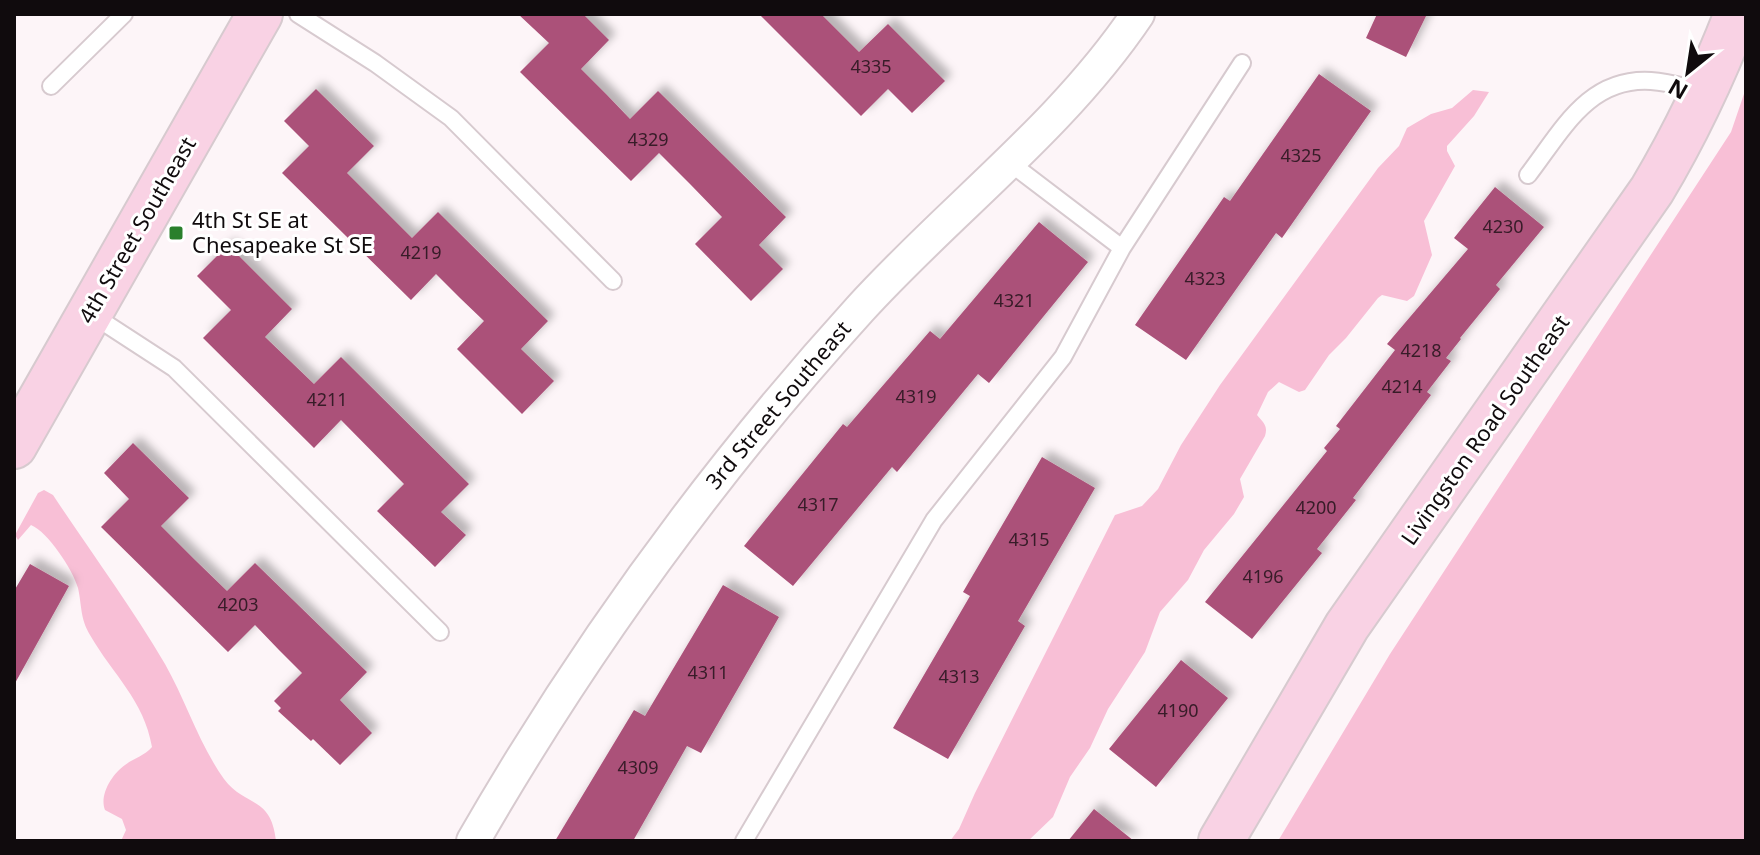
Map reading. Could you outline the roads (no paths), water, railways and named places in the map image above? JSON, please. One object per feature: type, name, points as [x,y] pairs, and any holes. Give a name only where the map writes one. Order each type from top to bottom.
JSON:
[{"type":"street","name":"4th Street Southeast","points":[[15,441],[260,14]]},
{"type":"street","name":"3rd Street Southeast","points":[[473,841],[569,683],[712,482],[803,373],[879,289],[1076,94],[1138,14]]},
{"type":"street","name":"Livingston Road Southeast","points":[[1221,841],[1340,638],[1634,217],[1680,143],[1706,92],[1737,14]]},
{"type":"lane","points":[[51,86],[124,14]]},
{"type":"lane","points":[[298,14],[375,63],[451,118],[613,281]]},
{"type":"lane","points":[[744,841],[934,520],[1063,357],[1122,248],[1242,63]]},
{"type":"lane","points":[[1528,175],[1583,105],[1610,86],[1656,81],[1706,92]]},
{"type":"lane","points":[[1009,162],[1122,248]]},
{"type":"lane","points":[[89,313],[174,368],[440,632]]},
{"type":"place","name":"4th St SE at Chesapeake St SE","points":[[176,233]]}]
